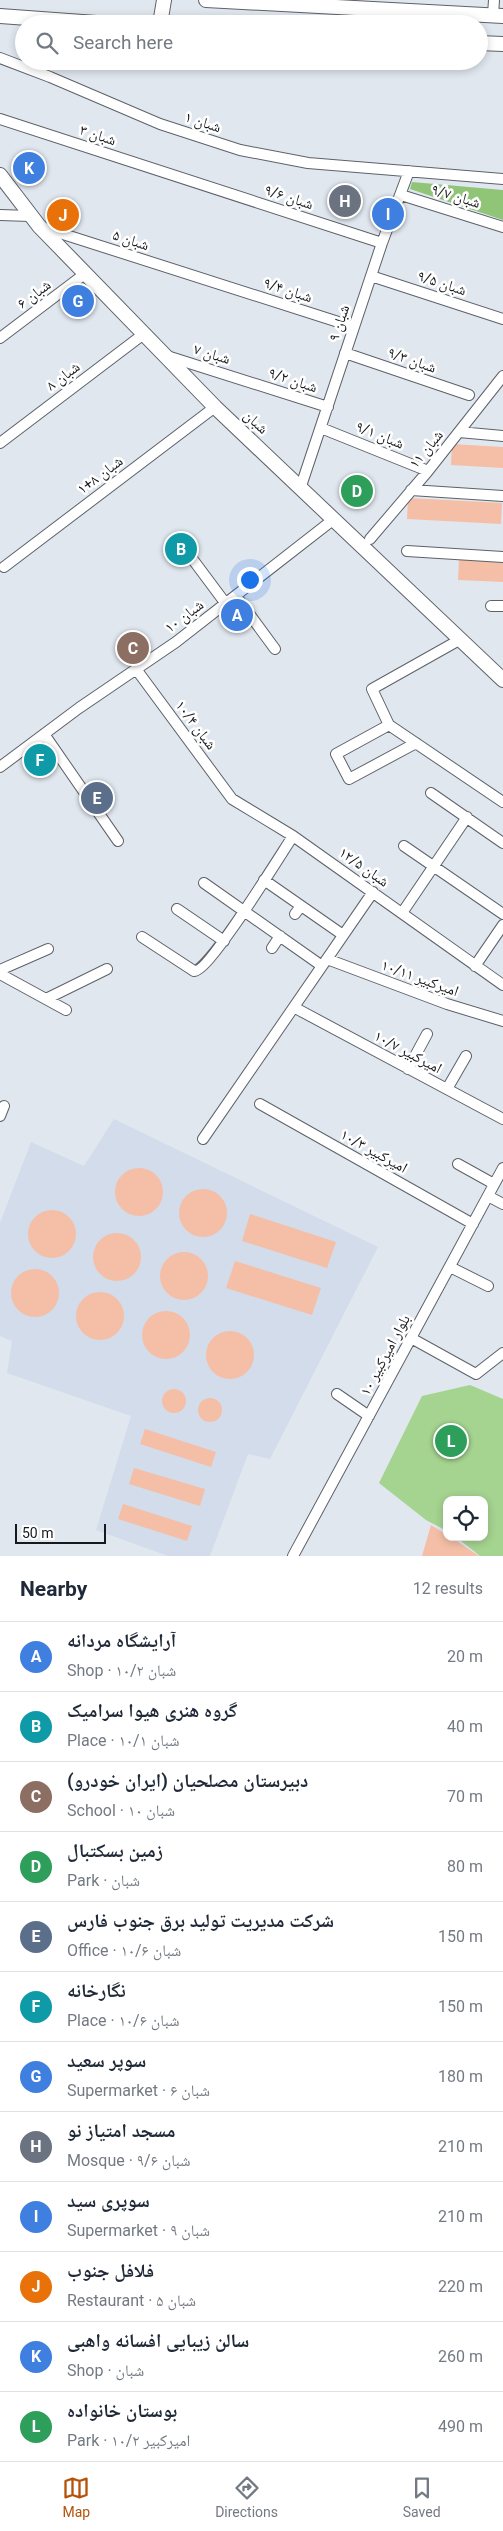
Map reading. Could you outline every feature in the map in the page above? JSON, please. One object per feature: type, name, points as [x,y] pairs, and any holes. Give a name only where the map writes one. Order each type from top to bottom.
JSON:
[{"type":"street","points":[[162,15],[164,0]]},
{"type":"street","points":[[206,0],[498,15],[494,0]]},
{"type":"street","points":[[0,16],[15,17]]},
{"type":"street","points":[[488,43],[503,44]]},
{"type":"street","name":"۱ شبان","points":[[0,58],[15,64]]},
{"type":"street","name":"۱ شبان","points":[[32,70],[160,124],[240,150],[308,163],[503,179]]},
{"type":"street","name":"۳ شبان","points":[[0,119],[186,180]]},
{"type":"street","name":"۹ شبان","points":[[301,486],[382,243],[409,171]]},
{"type":"street","name":"شبان","points":[[0,175],[35,221],[168,356],[215,407],[301,486],[503,680]]},
{"type":"street","name":"۹/۶ شبان","points":[[186,180],[382,243]]},
{"type":"street","name":"۹/۷ شبان","points":[[400,195],[503,226]]},
{"type":"street","name":"۵ شبان","points":[[0,215],[35,221],[214,282]]},
{"type":"street","name":"۶ شبان","points":[[0,338],[86,273]]},
{"type":"street","name":"۹/۵ شبان","points":[[371,276],[503,319]]},
{"type":"street","name":"۹/۴ شبان","points":[[214,282],[354,327]]},
{"type":"street","name":"۸ شبان","points":[[0,443],[145,333]]},
{"type":"street","name":"۹/۳ شبان","points":[[345,353],[469,395]]},
{"type":"street","name":"۷ شبان","points":[[168,356],[248,381]]},
{"type":"street","name":"۱۱ شبان","points":[[370,539],[428,471],[503,376]]},
{"type":"street","name":"۹/۲ شبان","points":[[248,381],[328,407]]},
{"type":"street","name":"۱+۸ شبان","points":[[4,567],[215,407]]},
{"type":"street","name":"۹/۱ شبان","points":[[321,428],[428,471]]},
{"type":"street","points":[[459,432],[503,436]]},
{"type":"street","points":[[412,490],[503,496]]},
{"type":"street","name":"۱۰ شبان","points":[[0,767],[226,604],[334,519]]},
{"type":"street","points":[[182,546],[226,604]]},
{"type":"street","points":[[407,551],[503,557]]},
{"type":"street","points":[[236,596],[275,649]]},
{"type":"street","points":[[491,606],[503,606]]},
{"type":"street","points":[[461,640],[372,689],[389,725],[503,802]]},
{"type":"street","name":"۱۰/۴ شبان","points":[[136,669],[232,799]]},
{"type":"street","points":[[389,725],[336,754],[350,779],[416,743]]},
{"type":"street","points":[[44,734],[118,841]]},
{"type":"street","points":[[431,793],[503,843]]},
{"type":"street","name":"۱۲/۵ شبان","points":[[232,799],[294,836],[503,985]]},
{"type":"street","points":[[402,914],[467,817]]},
{"type":"street","points":[[142,937],[197,972],[224,941],[294,836]]},
{"type":"street","points":[[404,846],[503,914]]},
{"type":"street","points":[[264,880],[298,910],[344,935]]},
{"type":"street","name":"۱۰/۱۱ امیرکبیر","points":[[204,882],[280,936],[325,962],[503,1021]]},
{"type":"street","points":[[203,1140],[373,892]]},
{"type":"street","points":[[177,909],[224,941]]},
{"type":"street","points":[[475,966],[503,925]]},
{"type":"street","points":[[272,948],[280,936]]},
{"type":"street","points":[[0,970],[48,949]]},
{"type":"street","points":[[46,999],[107,969]]},
{"type":"street","points":[[0,974],[66,1010]]},
{"type":"street","name":"۱۰/۷ امیرکبیر","points":[[299,1010],[503,1119]]},
{"type":"street","points":[[408,1068],[427,1034]]},
{"type":"street","points":[[447,1089],[466,1056]]},
{"type":"street","name":"۱۰/۳ امیرکبیر","points":[[260,1104],[473,1224]]},
{"type":"street","points":[[0,1116],[4,1106]]},
{"type":"street","points":[[458,1164],[494,1184]]},
{"type":"street","name":"۱۰ بلوار امیرکبیر","points":[[293,1556],[503,1168]]},
{"type":"street","points":[[488,1196],[503,1204]]},
{"type":"street","points":[[450,1267],[488,1286]]},
{"type":"street","points":[[411,1338],[476,1374],[503,1353]]},
{"type":"street","points":[[336,1394],[369,1416]]},
{"type":"shaded area","points":[[114,1119],[378,1247],[270,1459],[248,1454],[210,1556],[168,1556],[96,1530],[131,1416],[7,1373],[12,1341],[0,1336],[0,1223],[31,1142],[84,1166]]},
{"type":"green space","points":[[412,182],[503,190],[503,220],[410,189]]},
{"type":"green space","points":[[470,1385],[503,1399],[503,1556],[480,1556],[461,1541],[488,1541],[488,1496],[443,1496],[443,1529],[426,1520],[379,1483],[422,1396]]},
{"type":"building","points":[[452,444],[503,447],[503,468],[451,465]]},
{"type":"building","points":[[408,498],[502,503],[501,524],[407,519]]},
{"type":"building","points":[[459,559],[503,561],[503,582],[458,580]]},
{"type":"building","points":[[139,1168],[148,1170],[156,1175],[161,1183],[163,1192],[161,1201],[156,1209],[148,1214],[139,1216],[130,1214],[122,1209],[117,1201],[115,1192],[117,1183],[122,1175],[130,1170]]},
{"type":"building","points":[[203,1189],[212,1191],[220,1196],[225,1204],[227,1213],[225,1222],[220,1230],[212,1235],[203,1237],[194,1235],[186,1230],[181,1222],[179,1213],[181,1204],[186,1196],[194,1191]]},
{"type":"building","points":[[52,1210],[61,1212],[69,1217],[74,1225],[76,1234],[74,1243],[69,1251],[61,1256],[52,1258],[43,1256],[35,1251],[30,1243],[28,1234],[30,1225],[35,1217],[43,1212]]},
{"type":"building","points":[[250,1214],[336,1242],[327,1268],[242,1241]]},
{"type":"building","points":[[117,1233],[126,1235],[134,1240],[139,1248],[141,1257],[139,1266],[134,1274],[126,1279],[117,1281],[108,1279],[100,1274],[95,1266],[93,1257],[95,1248],[100,1240],[108,1235]]},
{"type":"building","points":[[184,1252],[193,1254],[201,1259],[206,1267],[208,1276],[206,1285],[201,1293],[193,1298],[184,1300],[175,1298],[167,1293],[162,1285],[160,1276],[162,1267],[167,1259],[175,1254]]},
{"type":"building","points":[[235,1261],[321,1288],[312,1315],[226,1288]]},
{"type":"building","points":[[35,1269],[44,1271],[52,1276],[57,1284],[59,1293],[57,1302],[52,1310],[44,1315],[35,1317],[26,1315],[18,1310],[13,1302],[11,1293],[13,1284],[18,1276],[26,1271]]},
{"type":"building","points":[[100,1292],[109,1294],[117,1299],[122,1307],[124,1316],[122,1325],[117,1333],[109,1338],[100,1340],[91,1338],[83,1333],[78,1325],[76,1316],[78,1307],[83,1299],[91,1294]]},
{"type":"building","points":[[166,1311],[175,1313],[183,1318],[188,1326],[190,1335],[188,1344],[183,1352],[175,1357],[166,1359],[157,1357],[149,1352],[144,1344],[142,1335],[144,1326],[149,1318],[157,1313]]},
{"type":"building","points":[[230,1331],[239,1333],[247,1338],[252,1346],[254,1355],[252,1364],[247,1372],[239,1377],[230,1379],[221,1377],[213,1372],[208,1364],[206,1355],[208,1346],[213,1338],[221,1333]]},
{"type":"building","points":[[174,1389],[182,1393],[186,1401],[182,1409],[174,1413],[166,1409],[162,1401],[166,1393]]},
{"type":"building","points":[[210,1398],[218,1402],[222,1410],[218,1418],[210,1422],[202,1418],[198,1410],[202,1402]]},
{"type":"building","points":[[145,1429],[216,1452],[211,1467],[140,1444]]},
{"type":"building","points":[[134,1468],[205,1489],[200,1506],[129,1484]]},
{"type":"building","points":[[123,1504],[192,1526],[187,1541],[118,1519]]},
{"type":"building","points":[[431,1525],[443,1532],[443,1541],[457,1541],[479,1556],[422,1556]]},
{"type":"place","name":"سالن زیبایی افسانه واهبی","points":[[29,168]]},
{"type":"place","name":"مسجد امتیاز نو","points":[[345,201]]},
{"type":"place","name":"سوپری سید","points":[[388,214]]},
{"type":"place","name":"فلافل جنوب","points":[[63,215]]},
{"type":"place","name":"سوپر سعید","points":[[78,301]]},
{"type":"place","name":"زمین بسکتبال","points":[[357,491]]},
{"type":"place","name":"گروه هنری هیوا سرامیک","points":[[181,549]]},
{"type":"place","name":"آرایشگاه مردانه","points":[[237,615]]},
{"type":"place","name":"دبیرستان مصلحیان (ایران خودرو)","points":[[133,648]]},
{"type":"place","name":"نگارخانه","points":[[40,760]]},
{"type":"place","name":"شرکت مدیریت تولید برق جنوب فارس","points":[[97,798]]},
{"type":"place","name":"بوستان خانواده","points":[[451,1441]]}]
